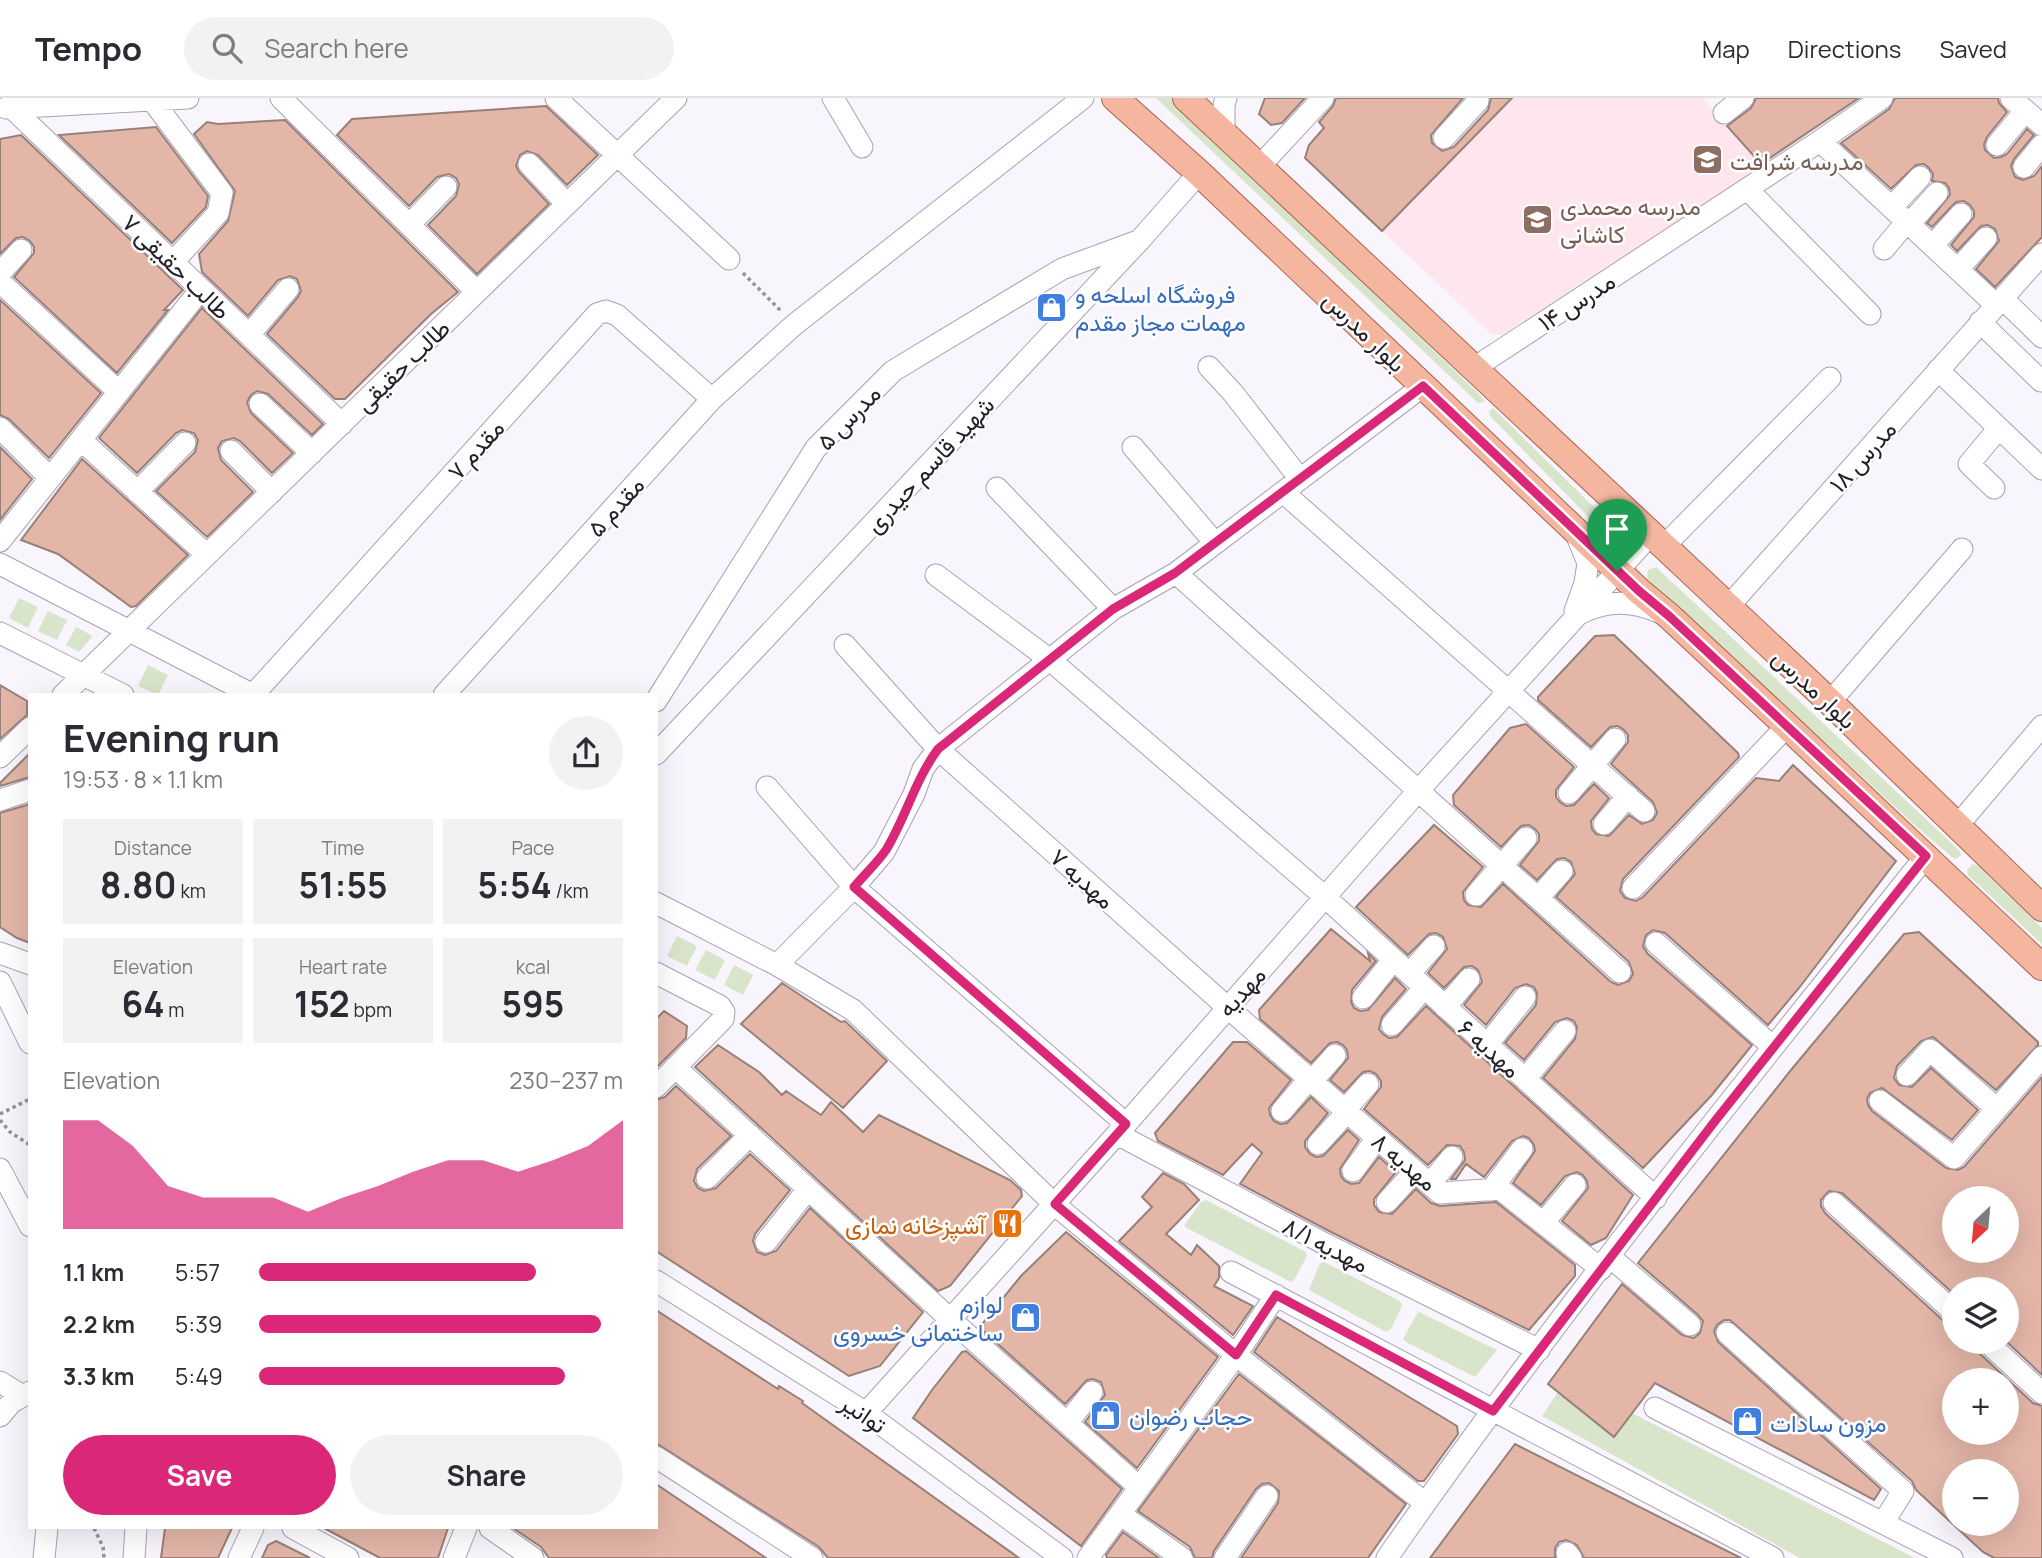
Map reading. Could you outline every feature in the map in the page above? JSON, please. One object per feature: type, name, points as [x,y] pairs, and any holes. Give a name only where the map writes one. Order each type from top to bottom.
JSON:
[{"type":"main road","name":"بلوار مدرس","points":[[1115,98],[1199,173],[1617,571],[1669,616],[2042,967]]},
{"type":"main road","name":"بلوار مدرس","points":[[1186,98],[1830,702],[2042,908]]},
{"type":"street","points":[[6,108],[188,98]]},
{"type":"street","points":[[281,98],[477,292]]},
{"type":"street","points":[[556,98],[730,259]]},
{"type":"street","name":"طالب حقیقی","points":[[65,693],[676,98]]},
{"type":"street","points":[[833,98],[862,147]]},
{"type":"street","name":"مقدم ۵","points":[[457,690],[712,400],[794,325],[1083,98]]},
{"type":"street","points":[[1224,133],[1226,98]]},
{"type":"street","points":[[1259,167],[1323,98]]},
{"type":"street","points":[[1724,113],[1743,98]]},
{"type":"street","name":"مدرس ۱۴","points":[[1474,368],[1882,98]]},
{"type":"street","points":[[152,100],[222,193],[218,213],[173,262]]},
{"type":"street","points":[[1444,138],[1481,104]]},
{"type":"street","name":"طالب حقیقی ۷","points":[[6,108],[173,262],[342,424]]},
{"type":"street","points":[[1997,145],[2030,111]]},
{"type":"street","points":[[1820,141],[1958,269],[2042,337]]},
{"type":"street","points":[[2024,167],[2042,145]]},
{"type":"street","points":[[529,164],[567,204]]},
{"type":"street","name":"شهید قاسم حیدری","points":[[658,752],[1140,240],[1199,173]]},
{"type":"street","points":[[1884,249],[1903,217],[1920,177]]},
{"type":"street","points":[[409,225],[446,187]]},
{"type":"street","points":[[1747,189],[1870,314]]},
{"type":"street","points":[[1903,217],[1937,192]]},
{"type":"street","points":[[1933,245],[1961,214]]},
{"type":"street","points":[[1958,269],[1986,238]]},
{"type":"street","name":"مدرس ۵","points":[[658,698],[816,448],[892,371],[1062,269],[1140,240]]},
{"type":"street","points":[[0,273],[21,250]]},
{"type":"street","name":"مدرس ۱۸","points":[[1728,607],[2042,254]]},
{"type":"street","points":[[0,282],[119,392]]},
{"type":"street","points":[[0,541],[201,289]]},
{"type":"street","points":[[248,335],[288,289]]},
{"type":"street","name":"مقدم ۷","points":[[255,693],[597,314],[606,311],[617,315],[712,400]]},
{"type":"street","points":[[1980,322],[2041,381]]},
{"type":"street","points":[[1209,367],[1233,393],[1300,479]]},
{"type":"street","points":[[1938,370],[2042,469]]},
{"type":"street","name":"مهدیه","points":[[866,1413],[1617,571],[1658,540],[1830,379]]},
{"type":"street","points":[[776,965],[854,887],[884,852],[914,794],[923,769],[938,749],[1113,609],[1175,573],[1423,386]]},
{"type":"street","points":[[260,404],[312,453]]},
{"type":"street","points":[[0,428],[50,478]]},
{"type":"street","points":[[1994,488],[1969,464],[1999,428]]},
{"type":"street","points":[[80,440],[207,555]]},
{"type":"street","points":[[137,492],[185,443]]},
{"type":"street","points":[[1133,447],[1215,543]]},
{"type":"street","points":[[231,451],[272,492]]},
{"type":"street","points":[[997,488],[1113,609]]},
{"type":"street","points":[[1283,492],[1644,811]]},
{"type":"street","points":[[1568,624],[1580,599],[1588,563],[1573,528]]},
{"type":"street","points":[[1830,702],[1962,549]]},
{"type":"street","points":[[0,564],[249,693]]},
{"type":"street","points":[[1175,573],[1620,972]]},
{"type":"street","name":"مهدیه ۶","points":[[936,575],[1049,659],[1325,897],[1656,1198]]},
{"type":"street","points":[[1568,624],[1583,612],[1603,604],[1625,602],[1669,616]]},
{"type":"street","points":[[0,633],[119,693]]},
{"type":"street","name":"مهدیه ۷","points":[[845,645],[938,749],[1227,1007]]},
{"type":"street","points":[[1633,888],[1787,726]]},
{"type":"street","points":[[1958,825],[2042,726]]},
{"type":"street","points":[[2,756],[28,730]]},
{"type":"street","points":[[1569,793],[1615,739]]},
{"type":"street","name":"مهدیه ۸/۱","points":[[767,787],[854,887],[1121,1129],[1327,1245],[1539,1350]]},
{"type":"street","points":[[0,800],[28,791]]},
{"type":"street","points":[[1604,824],[1628,796]]},
{"type":"street","points":[[1476,895],[1526,838]]},
{"type":"street","points":[[1387,1558],[1539,1350],[1773,1047],[1926,856]]},
{"type":"street","points":[[1538,898],[1562,871]]},
{"type":"street","points":[[658,904],[776,965],[863,1018],[1055,1204],[1236,1355],[1425,1503]]},
{"type":"street","points":[[1656,943],[1773,1047]]},
{"type":"street","points":[[1392,1026],[1434,946]]},
{"type":"street","points":[[0,953],[28,963]]},
{"type":"street","points":[[1363,998],[1393,960]]},
{"type":"street","points":[[658,974],[720,1006],[724,1012],[723,1018],[658,1085]]},
{"type":"street","points":[[1445,1007],[1469,979]]},
{"type":"street","points":[[0,982],[28,1039]]},
{"type":"street","points":[[1487,1045],[1525,997]]},
{"type":"street","name":"مهدیه ۸","points":[[1227,1007],[1440,1193],[1491,1190]]},
{"type":"street","points":[[1524,1079],[1565,1031]]},
{"type":"street","points":[[1907,1075],[1930,1050],[1997,1109]]},
{"type":"street","points":[[1282,1111],[1335,1055]]},
{"type":"street","points":[[1880,1101],[1954,1158],[2042,1058]]},
{"type":"street","points":[[675,1067],[950,1319],[1139,1487]]},
{"type":"street","points":[[1318,1144],[1368,1084]]},
{"type":"street","points":[[707,1178],[750,1135]]},
{"type":"street","points":[[1353,1171],[1377,1138]]},
{"type":"street","points":[[1491,1190],[1522,1149]]},
{"type":"street","points":[[1387,1202],[1451,1157]]},
{"type":"street","points":[[0,1169],[28,1222]]},
{"type":"street","points":[[1543,1223],[1575,1185]]},
{"type":"street","points":[[766,1242],[808,1189]]},
{"type":"street","points":[[1491,1190],[1500,1189],[1543,1223],[1606,1263],[1690,1325]]},
{"type":"street","points":[[1834,1203],[1942,1301]]},
{"type":"street","points":[[1231,1272],[1773,1558]]},
{"type":"street","name":"توانیر","points":[[658,1282],[866,1413],[1062,1558]]},
{"type":"street","points":[[1088,1558],[1236,1355],[1276,1295]]},
{"type":"street","points":[[1727,1333],[1903,1491],[1883,1523]]},
{"type":"street","points":[[2000,1354],[2042,1393]]},
{"type":"street","points":[[0,1382],[25,1394]]},
{"type":"street","points":[[1067,1423],[1092,1392]]},
{"type":"street","points":[[0,1416],[12,1402],[25,1394]]},
{"type":"street","points":[[1655,1408],[1952,1558]]},
{"type":"street","points":[[658,1458],[812,1558]]},
{"type":"street","points":[[1225,1558],[1267,1496]]},
{"type":"street","points":[[1120,1514],[1182,1558]]},
{"type":"street","points":[[44,1558],[47,1529]]},
{"type":"street","points":[[134,1558],[136,1529]]},
{"type":"street","points":[[239,1558],[253,1529]]},
{"type":"street","points":[[295,1529],[348,1558]]},
{"type":"street","points":[[454,1558],[466,1529]]},
{"type":"street","points":[[491,1529],[533,1558]]},
{"type":"path","points":[[730,259],[794,325]]},
{"type":"path","points":[[0,1114],[28,1100]]},
{"type":"path","points":[[0,1120],[10,1132],[28,1144]]},
{"type":"path","points":[[94,1529],[103,1547],[104,1558]]},
{"type":"shaded area","name":"مدرسه محمدی کاشانی","points":[[1511,98],[1703,98],[1766,170],[1699,207],[1502,335],[1490,333],[1382,231]]},
{"type":"green space","points":[[1156,98],[1172,98],[1484,399],[1484,402],[1478,403]]},
{"type":"green space","points":[[1493,408],[1607,520],[1612,532],[1605,534],[1490,416],[1489,411]]},
{"type":"green space","points":[[1656,567],[1960,851],[1961,855],[1956,859],[1952,857],[1917,827],[1647,579],[1648,570]]},
{"type":"green space","points":[[19,598],[38,607],[28,628],[9,618]]},
{"type":"green space","points":[[48,611],[67,620],[57,640],[38,631]]},
{"type":"green space","points":[[76,627],[93,636],[79,652],[66,645]]},
{"type":"green space","points":[[148,665],[168,675],[159,693],[138,686]]},
{"type":"green space","points":[[1973,864],[2042,928],[2042,944],[1968,875],[1967,870]]},
{"type":"green space","points":[[677,936],[697,946],[687,966],[667,956]]},
{"type":"green space","points":[[706,950],[725,960],[715,980],[695,970]]},
{"type":"green space","points":[[734,965],[753,975],[743,995],[724,985]]},
{"type":"green space","points":[[1206,1200],[1306,1252],[1307,1256],[1294,1280],[1291,1282],[1185,1227],[1201,1202]]},
{"type":"green space","points":[[1324,1262],[1400,1301],[1402,1306],[1391,1329],[1386,1332],[1309,1290],[1320,1263]]},
{"type":"green space","points":[[1418,1312],[1497,1350],[1475,1377],[1403,1339]]},
{"type":"green space","points":[[1558,1392],[1632,1413],[1915,1558],[1800,1558],[1542,1416]]},
{"type":"building","points":[[1265,98],[1305,98],[1282,123],[1271,125],[1259,114]]},
{"type":"building","points":[[1336,98],[1463,98],[1431,135],[1432,143],[1442,151],[1454,147],[1488,110],[1491,98],[1512,98],[1382,231],[1305,158],[1309,145],[1324,128],[1319,122],[1333,106]]},
{"type":"building","points":[[1756,98],[1859,98],[1761,164],[1727,126],[1751,108]]},
{"type":"building","points":[[1895,98],[1998,98],[2007,112],[1984,144],[1985,150],[1994,158],[2007,154],[2027,129],[2034,135],[2011,166],[2015,177],[2023,180],[2034,176],[2042,166],[2042,237],[1995,287],[1976,269],[1999,241],[1995,229],[1988,225],[1981,226],[1957,251],[1951,245],[1974,217],[1970,205],[1964,201],[1956,202],[1932,227],[1927,223],[1950,195],[1945,183],[1932,181],[1933,174],[1929,168],[1924,164],[1916,165],[1891,189],[1841,143],[1889,109]]},
{"type":"building","points":[[546,106],[598,155],[567,185],[538,155],[527,151],[520,155],[516,166],[519,172],[549,204],[477,274],[428,225],[456,196],[459,184],[456,178],[449,174],[437,177],[409,206],[337,135],[352,119]]},
{"type":"building","points":[[285,120],[458,292],[431,314],[345,399],[335,399],[267,334],[298,297],[301,291],[297,279],[290,276],[278,280],[248,316],[202,272],[199,254],[228,221],[235,191],[194,134],[207,122],[218,124]]},
{"type":"building","points":[[156,127],[208,196],[206,207],[172,243],[59,135]]},
{"type":"building","points":[[21,135],[183,290],[164,310],[168,310],[117,373],[14,277],[34,253],[30,241],[23,237],[16,238],[0,254],[0,139]]},
{"type":"building","points":[[0,300],[101,393],[49,458],[9,419],[0,415]]},
{"type":"building","points":[[202,308],[323,424],[312,435],[268,394],[257,391],[251,395],[247,402],[251,413],[293,453],[272,473],[240,441],[234,438],[222,441],[218,448],[221,460],[253,492],[207,537],[156,491],[195,452],[198,440],[194,433],[182,430],[176,433],[137,473],[99,438]]},
{"type":"building","points":[[0,447],[32,479],[0,520]]},
{"type":"building","points":[[82,459],[188,555],[136,606],[131,607],[58,554],[21,540]]},
{"type":"building","points":[[1614,635],[1738,753],[1739,757],[1623,879],[1620,891],[1625,898],[1636,901],[1643,897],[1756,778],[1779,781],[1793,765],[1896,861],[1768,1025],[1665,933],[1653,930],[1646,935],[1643,946],[1647,953],[1752,1045],[1711,1096],[1643,1168],[1543,1078],[1575,1039],[1577,1027],[1574,1021],[1567,1018],[1555,1022],[1524,1060],[1505,1043],[1536,1005],[1537,993],[1534,987],[1526,984],[1515,988],[1486,1025],[1464,1005],[1482,982],[1478,970],[1472,966],[1464,967],[1444,988],[1428,973],[1447,949],[1443,937],[1436,933],[1429,934],[1408,955],[1356,907],[1434,825],[1483,867],[1463,892],[1468,905],[1481,907],[1503,884],[1611,982],[1618,985],[1629,981],[1633,974],[1629,962],[1556,897],[1575,874],[1571,862],[1564,858],[1557,859],[1537,880],[1520,865],[1539,841],[1539,834],[1535,829],[1529,825],[1521,826],[1501,847],[1454,805],[1453,795],[1510,728],[1526,724],[1574,767],[1556,790],[1556,797],[1560,802],[1566,806],[1574,805],[1594,784],[1609,798],[1591,821],[1596,834],[1609,836],[1629,815],[1642,824],[1653,820],[1657,813],[1653,802],[1611,764],[1628,742],[1628,735],[1624,730],[1618,726],[1610,727],[1591,747],[1538,700],[1595,636]]},
{"type":"building","points":[[0,685],[27,701],[27,715],[0,739]]},
{"type":"building","points":[[28,755],[28,778],[0,786]]},
{"type":"building","points":[[28,805],[28,942],[0,927],[0,813]]},
{"type":"building","points":[[1331,929],[1370,961],[1368,953],[1376,961],[1352,990],[1351,1002],[1354,1008],[1360,1011],[1368,1010],[1395,978],[1406,989],[1382,1017],[1379,1029],[1383,1034],[1389,1038],[1397,1037],[1426,1006],[1633,1195],[1606,1238],[1591,1245],[1562,1221],[1588,1188],[1583,1175],[1577,1172],[1565,1176],[1541,1205],[1513,1183],[1535,1151],[1529,1138],[1523,1136],[1512,1141],[1484,1177],[1466,1164],[1456,1179],[1451,1179],[1465,1160],[1460,1146],[1447,1145],[1428,1165],[1364,1109],[1381,1087],[1381,1081],[1376,1074],[1363,1072],[1344,1092],[1330,1080],[1348,1058],[1343,1045],[1330,1043],[1311,1063],[1260,1019],[1259,1010]]},
{"type":"building","points":[[1919,932],[2038,1042],[1996,1090],[1933,1037],[1921,1041],[1897,1066],[1894,1078],[1899,1085],[1912,1087],[1931,1068],[1978,1110],[1952,1140],[1882,1088],[1870,1093],[1867,1099],[1872,1111],[1946,1168],[1958,1170],[1964,1167],[2042,1077],[2042,1375],[2019,1353],[2019,1277],[1942,1277],[1942,1283],[1842,1193],[1829,1191],[1821,1200],[1821,1206],[1825,1213],[1942,1319],[1942,1354],[1980,1354],[1995,1368],[1942,1368],[1942,1445],[2019,1445],[2019,1390],[2033,1403],[2042,1406],[2042,1558],[1994,1558],[1966,1536],[2019,1536],[2019,1459],[1942,1459],[1942,1514],[1916,1490],[1912,1481],[1730,1320],[1724,1320],[1717,1325],[1714,1331],[1718,1342],[1881,1489],[1874,1500],[1655,1383],[1614,1437],[1548,1384],[1622,1284],[1682,1335],[1694,1338],[1700,1333],[1703,1321],[1698,1315],[1638,1263],[1791,1070],[1904,934]]},
{"type":"building","points":[[782,983],[841,1022],[845,1021],[887,1061],[843,1108],[741,1024]]},
{"type":"building","points":[[664,1011],[687,1026],[686,1038],[658,1066],[658,1017]]},
{"type":"building","points":[[1233,1042],[1247,1042],[1291,1080],[1269,1108],[1274,1121],[1287,1123],[1311,1097],[1328,1113],[1305,1141],[1305,1147],[1310,1154],[1323,1156],[1348,1130],[1359,1140],[1340,1169],[1345,1181],[1351,1184],[1359,1183],[1379,1157],[1396,1172],[1374,1199],[1374,1205],[1379,1212],[1392,1214],[1416,1189],[1431,1203],[1440,1206],[1496,1202],[1575,1265],[1575,1276],[1529,1330],[1240,1184],[1262,1153],[1252,1144],[1223,1175],[1158,1141],[1155,1133]]},
{"type":"building","points":[[718,1045],[759,1072],[782,1095],[786,1091],[821,1115],[831,1102],[863,1132],[879,1115],[1010,1180],[1021,1190],[1022,1196],[950,1286],[938,1291],[695,1067]]},
{"type":"building","points":[[676,1086],[731,1136],[697,1169],[694,1181],[698,1188],[704,1191],[716,1188],[750,1154],[790,1190],[755,1234],[753,1241],[757,1252],[765,1255],[776,1251],[810,1208],[923,1312],[880,1366],[849,1376],[658,1252],[658,1099],[665,1097]]},
{"type":"building","points":[[1163,1173],[1184,1184],[1199,1200],[1166,1234],[1191,1255],[1197,1245],[1219,1266],[1219,1278],[1214,1286],[1253,1306],[1233,1335],[1119,1241],[1152,1207],[1142,1197]]},
{"type":"building","points":[[1066,1232],[1218,1357],[1137,1468],[1085,1422],[1105,1395],[1101,1382],[1087,1380],[1065,1404],[982,1330],[982,1324],[1021,1276]]},
{"type":"building","points":[[658,1311],[778,1389],[779,1386],[803,1401],[802,1403],[1019,1558],[828,1558],[819,1547],[658,1444]]},
{"type":"building","points":[[1277,1317],[1457,1426],[1458,1434],[1424,1481],[1418,1481],[1254,1352]]},
{"type":"building","points":[[966,1351],[1122,1489],[1081,1546],[913,1418],[962,1352]]},
{"type":"building","points":[[1239,1374],[1406,1504],[1368,1558],[1241,1558],[1278,1503],[1279,1491],[1269,1483],[1256,1489],[1212,1558],[1195,1558],[1190,1547],[1138,1511]]},
{"type":"building","points":[[1515,1444],[1741,1558],[1584,1558],[1577,1545],[1566,1540],[1559,1542],[1555,1548],[1555,1558],[1430,1558]]},
{"type":"building","points":[[658,1485],[766,1558],[549,1558],[541,1547],[514,1529],[658,1529]]},
{"type":"building","points":[[165,1529],[232,1529],[218,1558],[161,1558]]},
{"type":"building","points":[[326,1529],[448,1529],[438,1558],[380,1558]]},
{"type":"building","points":[[1123,1532],[1159,1558],[1107,1558],[1106,1555]]},
{"type":"building","points":[[276,1541],[310,1558],[262,1558],[268,1545]]},
{"type":"place","name":"مدرسه شرافت","points":[[1707,160]]},
{"type":"place","name":"مدرسه محمدی کاشانی","points":[[1537,219]]},
{"type":"place","name":"فروشگاه اسلحه و مهمات مجاز مقدم","points":[[1052,307]]},
{"type":"place","name":"آشپزخانه نمازی","points":[[1008,1224]]},
{"type":"place","name":"لوازم ساختمانی خسروی","points":[[1026,1317]]},
{"type":"place","name":"حجاب رضوان","points":[[1106,1415]]},
{"type":"place","name":"مزون سادات","points":[[1747,1422]]},
{"type":"route","points":[[1423,386],[1617,571],[1669,616],[1926,856],[1715,1121],[1493,1411],[1276,1295],[1236,1355],[1055,1204],[1126,1124],[854,887],[884,852],[914,794],[923,769],[938,749],[1113,609],[1175,573],[1423,386]]}]
